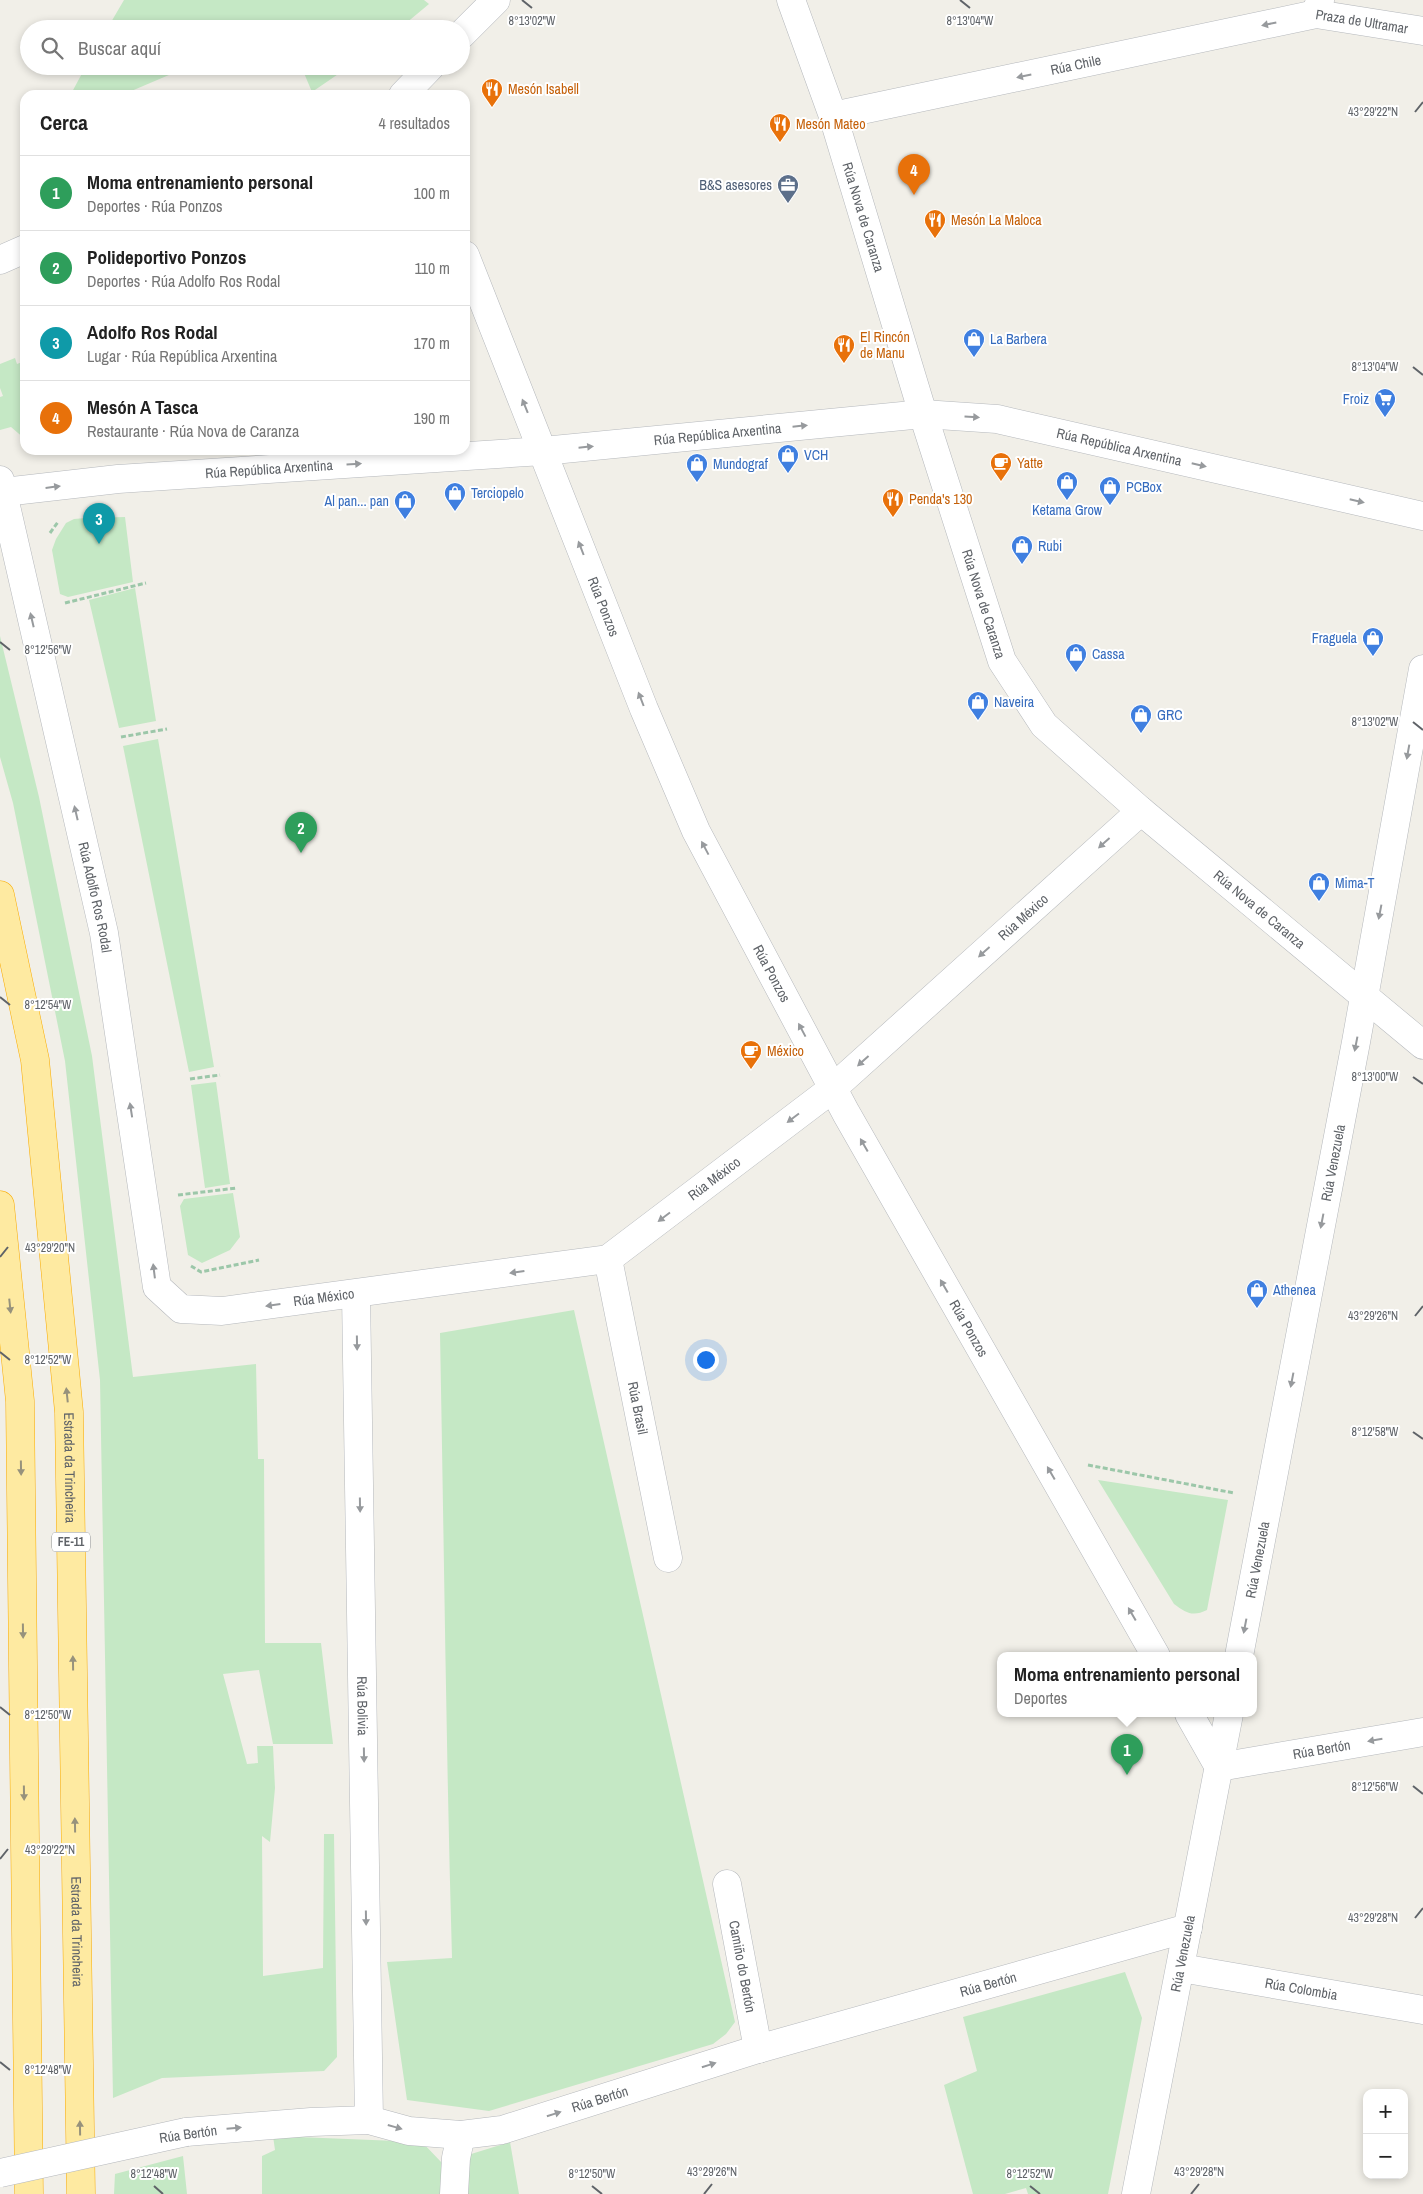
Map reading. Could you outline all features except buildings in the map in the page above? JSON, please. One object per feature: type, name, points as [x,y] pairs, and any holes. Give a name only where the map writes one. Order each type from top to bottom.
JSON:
[{"type":"highway","name":"Estrada da Trincheira","points":[[0,895],[35,1060],[69,1412],[81,2194]]},
{"type":"highway","points":[[0,1206],[20,1401],[29,2194]]},
{"type":"street","points":[[470,27],[496,0]]},
{"type":"street","name":"Rúa Nova de Caranza","points":[[791,0],[833,116],[923,414],[1002,661],[1044,725],[1141,811],[1423,1045]]},
{"type":"street","name":"Rúa Chile","points":[[833,116],[1318,7]]},
{"type":"street","name":"Praza de Ultramar","points":[[1318,7],[1423,31]]},
{"type":"street","points":[[408,90],[422,75]]},
{"type":"street","points":[[0,260],[20,252]]},
{"type":"street","name":"Rúa Ponzos","points":[[470,268],[644,709],[696,831],[832,1089],[1154,1652]]},
{"type":"street","name":"Rúa República Arxentina","points":[[2,486],[118,480],[543,451],[923,414],[997,419],[1423,516]]},
{"type":"street","name":"Rúa Adolfo Ros Rodal","points":[[2,486],[104,933],[156,1287],[180,1308]]},
{"type":"street","name":"Rúa Venezuela","points":[[1240,1652],[1364,996],[1423,669]]},
{"type":"street","name":"Rúa México","points":[[180,1308],[222,1312],[608,1259],[832,1089],[1141,811]]},
{"type":"street","name":"Rúa Brasil","points":[[608,1259],[668,1558]]},
{"type":"street","name":"Rúa Bolivia","points":[[356,1294],[369,2120]]},
{"type":"street","points":[[1190,1717],[1219,1767]]},
{"type":"street","name":"Rúa Venezuela","points":[[1136,2194],[1228,1717]]},
{"type":"street","name":"Rúa Bertón","points":[[1219,1767],[1423,1732]]},
{"type":"street","name":"Camiño do Bertón","points":[[727,1884],[758,2049]]},
{"type":"street","name":"Rúa Bertón","points":[[0,2173],[186,2132],[311,2122],[369,2120],[409,2131],[460,2135],[502,2130],[758,2049],[1188,1928]]},
{"type":"street","name":"Rúa Colombia","points":[[1181,1968],[1423,2010]]},
{"type":"street","points":[[455,2194],[456,2158],[460,2135]]},
{"type":"path","points":[[48,541],[50,533],[62,517]]},
{"type":"path","points":[[59,605],[146,583]]},
{"type":"path","points":[[121,737],[167,729]]},
{"type":"path","points":[[190,1079],[220,1075]]},
{"type":"path","points":[[171,1196],[237,1188]]},
{"type":"path","points":[[188,1265],[201,1272],[259,1260]]},
{"type":"path","points":[[1042,1456],[1269,1500]]},
{"type":"green space","points":[[124,0],[424,0],[429,4],[410,20],[112,20]]},
{"type":"green space","points":[[81,75],[169,75],[134,90],[73,90]]},
{"type":"green space","points":[[305,75],[337,75],[315,90],[311,90]]},
{"type":"green space","points":[[15,358],[17,364],[20,363],[20,435],[11,427],[0,430],[0,397],[3,396],[0,388],[0,364]]},
{"type":"green space","points":[[125,517],[133,582],[68,597],[60,594],[52,550],[56,539],[66,523],[74,519]]},
{"type":"green space","points":[[135,588],[156,721],[119,728],[89,600]]},
{"type":"green space","points":[[0,636],[39,797],[92,1056],[133,1377],[256,1364],[258,1459],[264,1459],[265,1643],[321,1643],[333,1744],[273,1744],[259,1670],[223,1674],[247,1764],[258,1763],[257,1746],[273,1746],[275,1788],[270,1842],[262,1836],[263,1976],[323,1968],[324,1834],[334,1834],[337,2057],[324,2071],[162,2078],[113,2098],[100,1380],[65,1061],[13,803],[0,757]]},
{"type":"green space","points":[[158,739],[214,1067],[189,1072],[123,746]]},
{"type":"green space","points":[[216,1082],[230,1184],[205,1188],[191,1085]]},
{"type":"green space","points":[[233,1193],[240,1237],[230,1250],[202,1263],[188,1255],[180,1206],[184,1199]]},
{"type":"green space","points":[[574,1310],[735,2022],[726,2034],[713,2044],[489,2111],[407,2100],[387,1962],[452,1958],[440,1333]]},
{"type":"green space","points":[[1098,1480],[1228,1500],[1207,1610],[1194,1614],[1182,1610],[1174,1604]]},
{"type":"green space","points":[[1125,1972],[1142,2018],[1108,2194],[1028,2194],[1026,2188],[1005,2194],[973,2194],[944,2085],[977,2071],[963,2017]]},
{"type":"green space","points":[[273,2136],[422,2142],[442,2163],[510,2142],[519,2194],[262,2194],[262,2156],[275,2150]]},
{"type":"green space","points":[[183,2156],[187,2194],[114,2194],[115,2174]]},
{"type":"place","name":"Mesón Isabell","points":[[492,108]]},
{"type":"place","name":"Mesón Mateo","points":[[780,143]]},
{"type":"place","name":"Mesón A Tasca","points":[[914,195]]},
{"type":"place","name":"B&S asesores","points":[[788,204]]},
{"type":"place","name":"Mesón La Maloca","points":[[935,239]]},
{"type":"place","name":"La Barbera","points":[[974,358]]},
{"type":"place","name":"El Rincón de Manu","points":[[844,364]]},
{"type":"place","name":"Froiz","points":[[1385,418]]},
{"type":"place","name":"VCH","points":[[788,474]]},
{"type":"place","name":"Yatte","points":[[1001,482]]},
{"type":"place","name":"Mundograf","points":[[697,483]]},
{"type":"place","name":"Ketama Grow","points":[[1067,501]]},
{"type":"place","name":"PCBox","points":[[1110,506]]},
{"type":"place","name":"Terciopelo","points":[[455,512]]},
{"type":"place","name":"Penda's 130","points":[[893,518]]},
{"type":"place","name":"Al pan... pan","points":[[405,520]]},
{"type":"place","name":"Adolfo Ros Rodal","points":[[99,544]]},
{"type":"place","name":"Rubi","points":[[1022,565]]},
{"type":"place","name":"Fraguela","points":[[1373,657]]},
{"type":"place","name":"Cassa","points":[[1076,673]]},
{"type":"place","name":"Naveira","points":[[978,721]]},
{"type":"place","name":"GRC","points":[[1141,734]]},
{"type":"place","name":"Polideportivo Ponzos","points":[[301,853]]},
{"type":"place","name":"Mima-T","points":[[1319,902]]},
{"type":"place","name":"México","points":[[751,1070]]},
{"type":"place","name":"Athenea","points":[[1257,1309]]},
{"type":"place","name":"Moma entrenamiento personal","points":[[1127,1775]]}]
